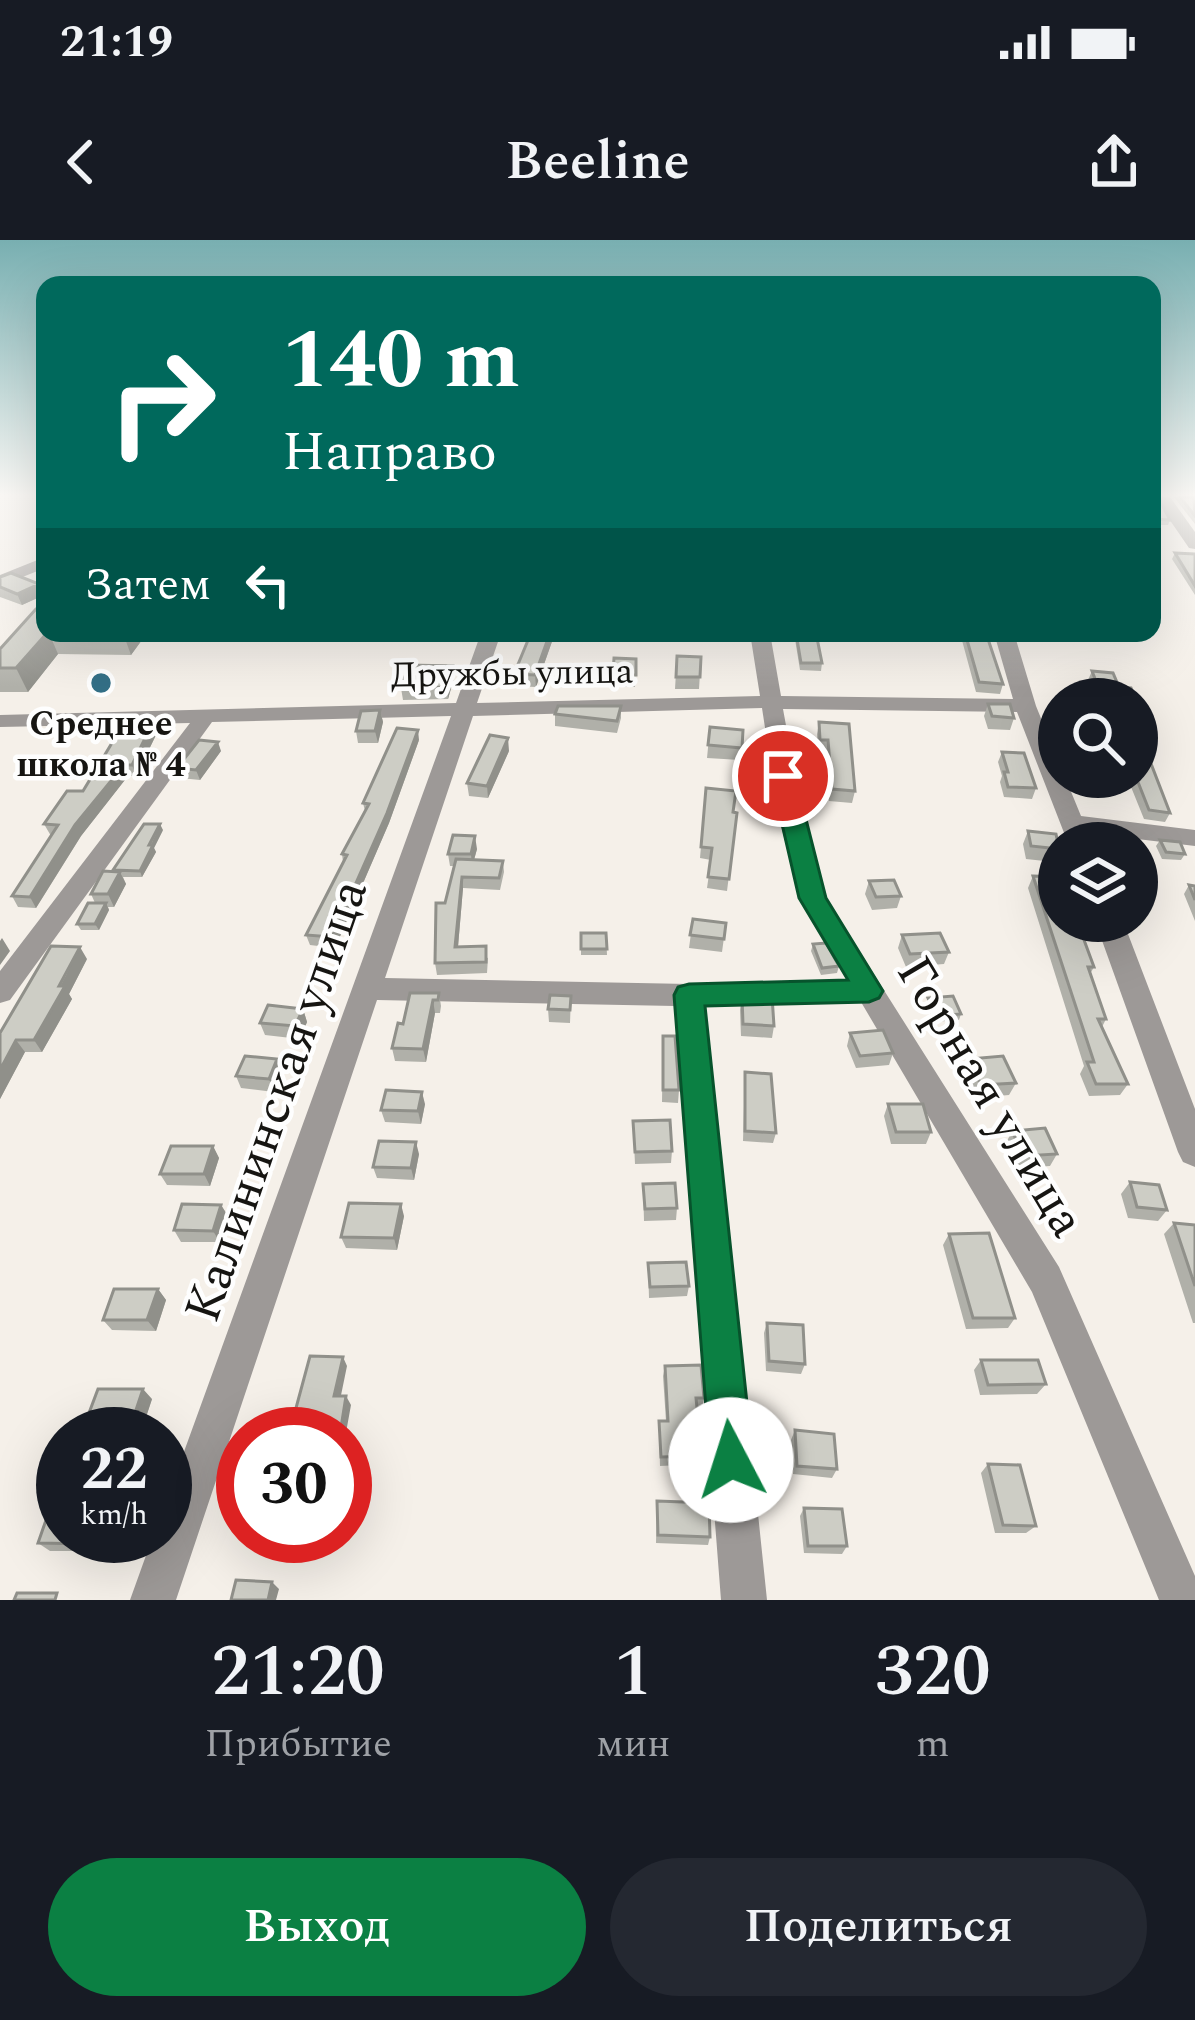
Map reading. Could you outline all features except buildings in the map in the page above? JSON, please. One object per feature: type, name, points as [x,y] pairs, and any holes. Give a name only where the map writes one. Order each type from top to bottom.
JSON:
[{"type":"street","points":[[0,581],[36,566]]},
{"type":"street","name":"Калининская улица","points":[[153,1600],[488,642]]},
{"type":"street","name":"Горная улица","points":[[761,642],[769,702],[812,898],[1046,1280],[1182,1600]]},
{"type":"street","points":[[1007,642],[1025,706],[1072,822]]},
{"type":"street","name":"Дружбы улица","points":[[0,722],[769,702],[1025,706]]},
{"type":"street","points":[[0,992],[208,713]]},
{"type":"street","points":[[1158,836],[1195,838]]},
{"type":"street","points":[[1117,942],[1195,1152]]},
{"type":"street","points":[[369,989],[689,995],[869,991]]},
{"type":"street","points":[[689,995],[744,1600]]},
{"type":"place","name":"Среднее школа № 4","points":[[101,683]]},
{"type":"route","points":[[731,1460],[689,995],[869,991],[812,898],[783,776]]}]
